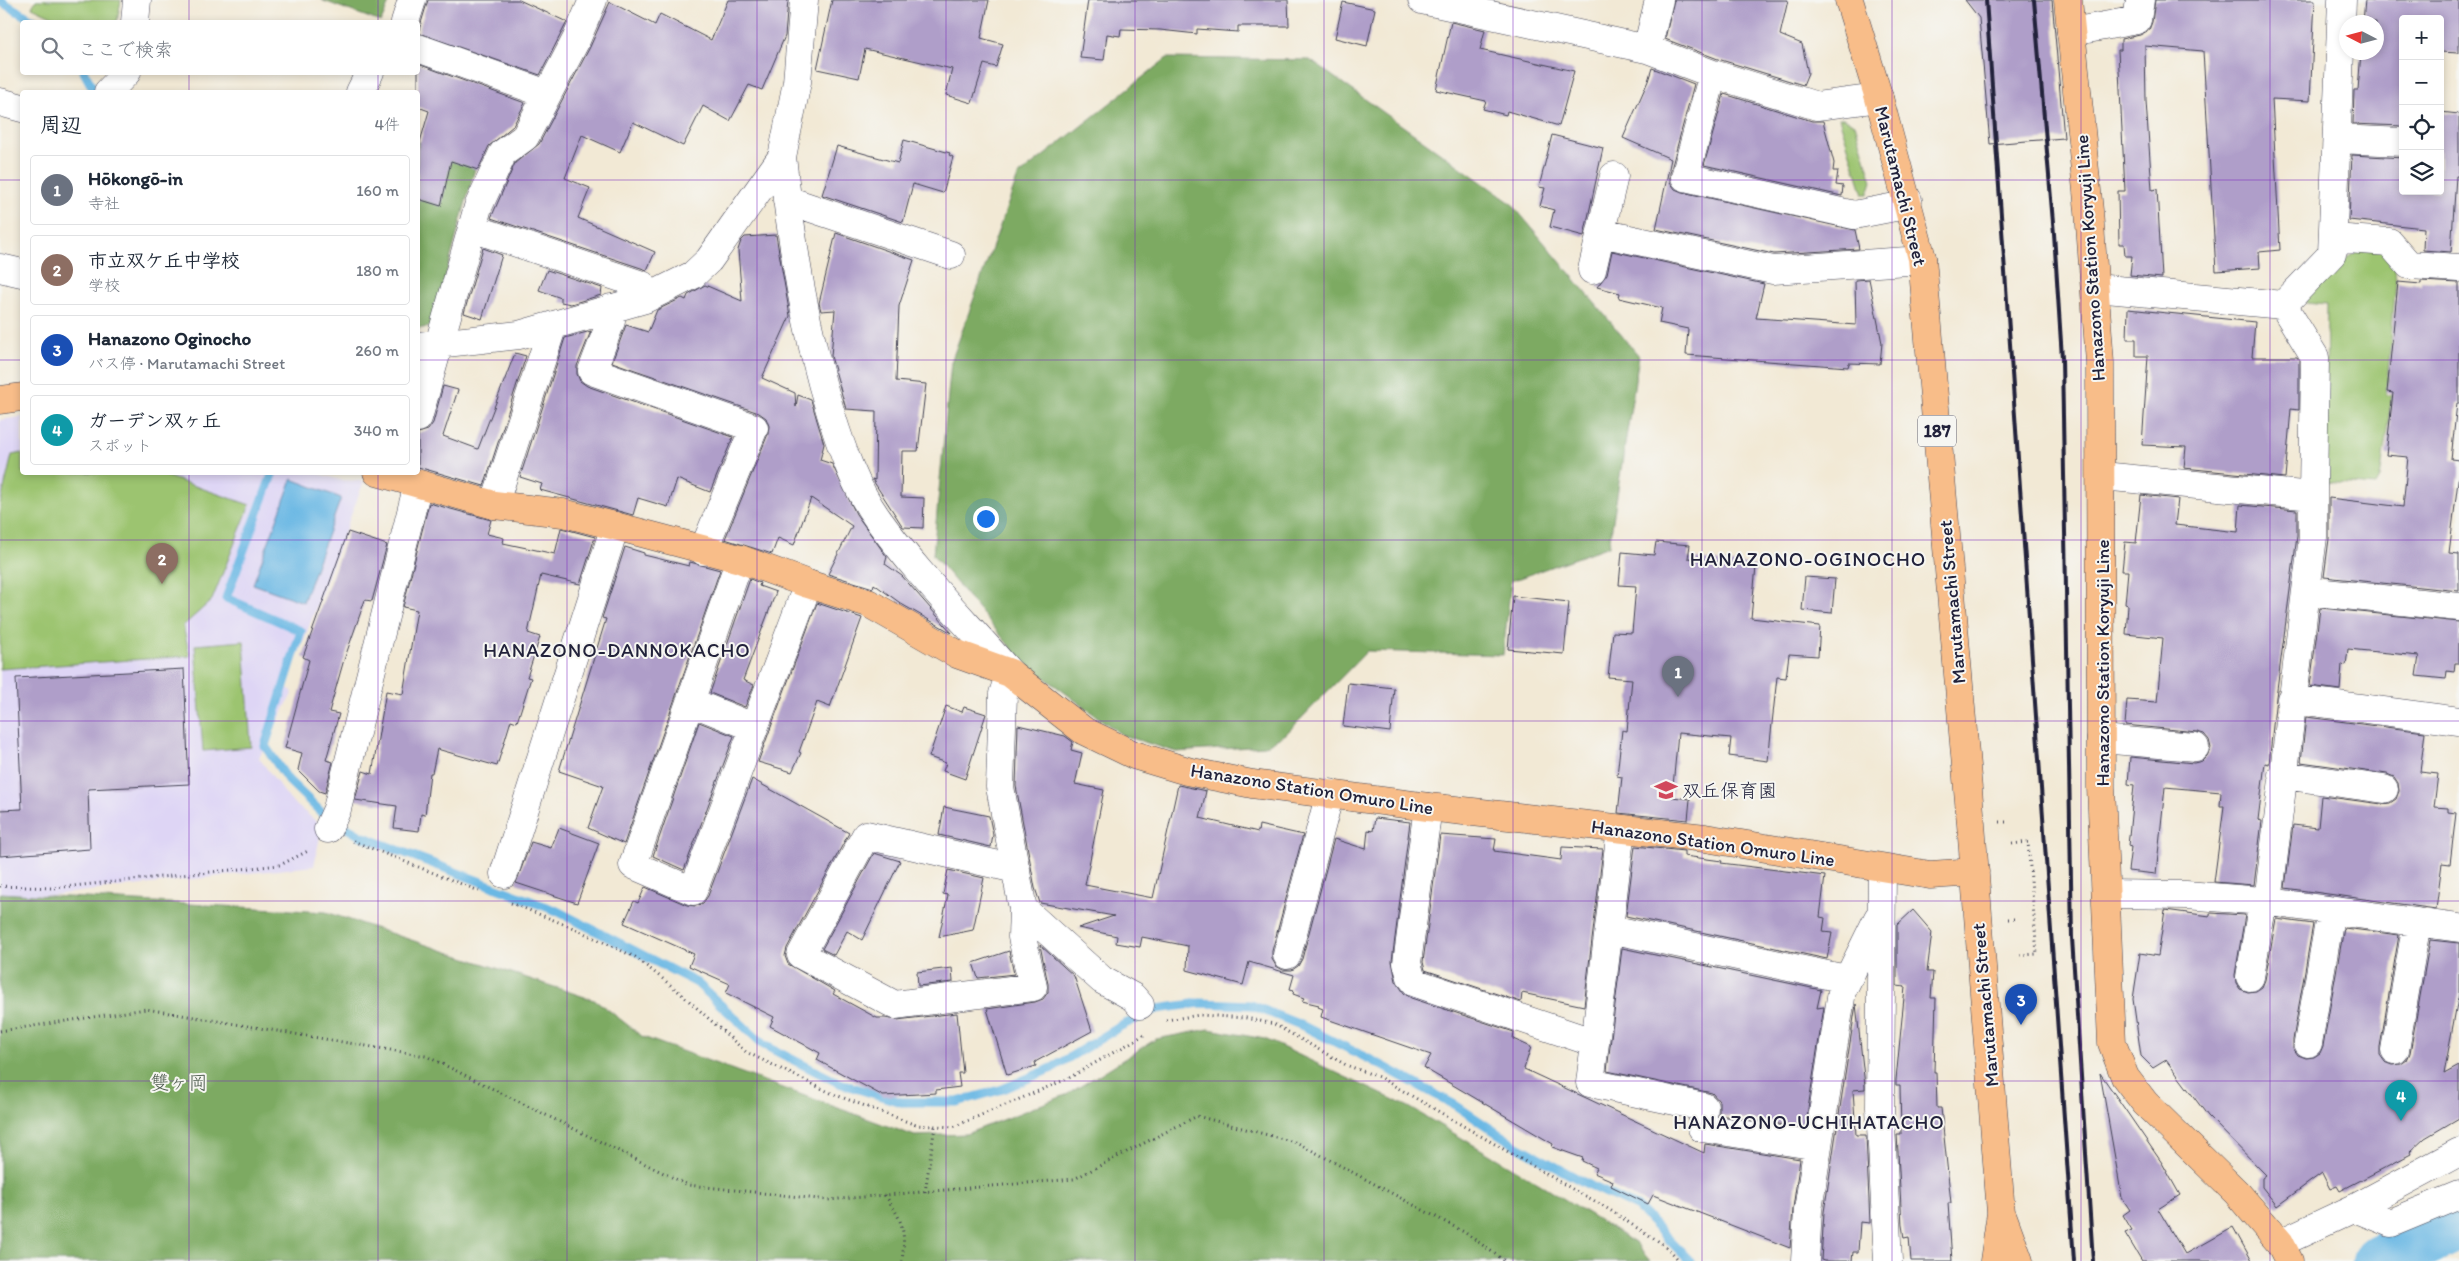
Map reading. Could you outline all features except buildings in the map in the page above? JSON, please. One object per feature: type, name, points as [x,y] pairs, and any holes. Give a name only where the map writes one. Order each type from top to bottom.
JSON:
[{"type":"main road","name":"Marutamachi Street","points":[[1849,0],[1908,200],[1922,258],[2002,1213],[1994,1261]]},
{"type":"main road","name":"Hanazono Station Koryuji Line","points":[[2068,0],[2095,288],[2100,363],[2102,476],[2101,787],[2112,1043],[2125,1077],[2145,1103],[2236,1193],[2285,1252]]},
{"type":"main road","points":[[0,400],[20,397]]},
{"type":"main road","name":"Hanazono Station Omuro Line","points":[[398,477],[494,505],[563,513],[703,551],[740,559],[808,584],[868,603],[957,654],[1010,673],[1084,731],[1134,755],[1187,770],[1252,784],[1330,793],[1428,808],[1705,838],[1930,875],[1974,872]]},
{"type":"main road","name":"Marutamachi Street","points":[[2002,1213],[2019,1261]]},
{"type":"street","points":[[134,20],[137,0]]},
{"type":"street","points":[[406,20],[412,0]]},
{"type":"street","points":[[420,405],[429,345],[478,207],[503,153],[525,137],[576,40],[593,0]]},
{"type":"street","points":[[804,0],[797,82],[782,157],[798,274],[816,360],[841,447],[862,492],[876,516],[915,566],[1010,673],[1003,694],[1000,787],[1016,870],[1023,909],[1022,937],[1033,986],[894,1005],[802,955],[866,835],[1016,870]]},
{"type":"street","points":[[1422,0],[1647,49],[1714,74],[1817,106],[1879,98]]},
{"type":"street","points":[[1647,49],[1659,0]]},
{"type":"street","points":[[2071,32],[2138,20],[2140,0]]},
{"type":"street","points":[[2283,304],[2332,254],[2342,0]]},
{"type":"street","points":[[420,49],[548,94]]},
{"type":"street","points":[[1714,74],[1685,177],[1854,215],[1895,207],[1908,200]]},
{"type":"street","points":[[361,90],[368,75]]},
{"type":"street","points":[[0,102],[20,107]]},
{"type":"street","points":[[2337,139],[2399,142]]},
{"type":"street","points":[[429,345],[519,335],[646,299],[693,275],[709,260],[782,157]]},
{"type":"street","points":[[1592,270],[1614,176]]},
{"type":"street","points":[[787,200],[951,255]]},
{"type":"street","points":[[472,228],[642,285],[646,299]]},
{"type":"street","points":[[1601,232],[1773,270],[1907,261],[1922,258]]},
{"type":"street","points":[[2333,238],[2389,242],[2409,265],[2459,268]]},
{"type":"street","points":[[0,268],[20,273]]},
{"type":"street","points":[[2095,288],[2283,304]]},
{"type":"street","points":[[2250,977],[2265,902],[2312,537],[2315,357],[2283,304]]},
{"type":"street","points":[[611,308],[612,321],[592,371],[754,428],[703,551]]},
{"type":"street","points":[[494,505],[553,325]]},
{"type":"street","points":[[2102,476],[2313,496]]},
{"type":"street","points":[[332,822],[398,477]]},
{"type":"street","points":[[504,874],[615,526]]},
{"type":"street","points":[[740,559],[633,865],[693,891],[808,584]]},
{"type":"street","points":[[2306,591],[2459,607]]},
{"type":"street","points":[[2291,699],[2459,721]]},
{"type":"street","points":[[691,702],[753,727]]},
{"type":"street","points":[[2101,739],[2195,747]]},
{"type":"street","points":[[2282,775],[2384,789]]},
{"type":"street","points":[[1287,955],[1330,793]]},
{"type":"street","points":[[1428,808],[1407,963],[1411,977],[1416,983],[1595,1043]]},
{"type":"street","points":[[1621,829],[1590,1084],[1704,1107],[1702,1128],[1818,1146]]},
{"type":"street","points":[[1882,868],[1880,1106],[1888,1261]]},
{"type":"street","points":[[2106,894],[2186,895],[2265,902],[2459,928]]},
{"type":"street","points":[[1023,909],[1102,980],[1133,997],[1140,1005]]},
{"type":"street","points":[[2308,1043],[2332,911]]},
{"type":"street","points":[[1805,1261],[1808,1210],[1842,991],[1846,979],[1881,912]]},
{"type":"street","points":[[2395,1050],[2417,922]]},
{"type":"street","points":[[1610,929],[1846,979]]},
{"type":"street","points":[[2285,1252],[2355,1208],[2459,1152]]},
{"type":"street","points":[[2355,1208],[2390,1223],[2459,1195]]},
{"type":"path","points":[[0,886],[53,888],[280,865],[318,846],[332,822]]},
{"type":"path","points":[[332,822],[337,835],[482,892]]},
{"type":"path","points":[[2000,822],[2010,822]]},
{"type":"path","points":[[2012,844],[2028,842],[2032,861],[2037,954],[2020,955]]},
{"type":"path","points":[[509,902],[571,927],[635,958],[678,991],[746,1052],[834,1094],[916,1124],[952,1127],[1067,1079],[1129,1045],[1151,1030]]},
{"type":"path","points":[[2008,919],[2018,919]]},
{"type":"path","points":[[0,1031],[146,1009],[426,1056],[688,1185],[828,1200],[1074,1179],[1197,1116],[1298,1143],[1464,1232],[1505,1261]]},
{"type":"path","points":[[1159,1025],[1167,1020],[1200,1015],[1246,1018],[1274,1024],[1346,1065],[1379,1077],[1581,1194],[1600,1203],[1654,1236],[1671,1250],[1679,1261]]},
{"type":"path","points":[[925,1192],[935,1126]]},
{"type":"path","points":[[885,1195],[900,1218],[905,1237],[902,1261]]},
{"type":"shaded area","points":[[20,417],[20,475],[323,475],[340,480],[364,481],[286,687],[293,692],[259,758],[290,800],[322,826],[314,866],[52,895],[0,894],[0,420]]},
{"type":"green space","points":[[36,0],[121,0],[117,20],[60,20],[32,7]]},
{"type":"green space","points":[[321,0],[390,0],[382,20],[376,20]]},
{"type":"green space","points":[[1167,58],[1310,60],[1511,203],[1639,356],[1609,546],[1511,581],[1503,655],[1367,651],[1286,734],[1265,746],[1176,752],[1122,735],[1022,661],[933,555],[951,362],[1018,176]]},
{"type":"green space","points":[[1839,118],[1855,124],[1872,181],[1868,194],[1863,194]]},
{"type":"green space","points":[[420,142],[479,154],[432,326],[420,329]]},
{"type":"green space","points":[[2363,248],[2387,251],[2395,264],[2396,282],[2386,395],[2392,395],[2380,479],[2376,486],[2325,482],[2327,304],[2306,302],[2311,282]]},
{"type":"green space","points":[[20,453],[20,475],[163,475],[250,505],[212,600],[183,626],[190,656],[0,669],[0,505],[12,455]]},
{"type":"green space","points":[[244,641],[251,747],[203,751],[195,645]]},
{"type":"green space","name":"雙ヶ岡","points":[[0,893],[326,912],[597,1001],[643,1037],[915,1136],[966,1134],[1068,1094],[1156,1039],[1209,1029],[1265,1039],[1409,1107],[1545,1187],[1635,1243],[1650,1261],[0,1261]]},
{"type":"water","points":[[292,479],[341,498],[303,602],[253,584]]},
{"type":"waterway","points":[[0,1],[33,20]]},
{"type":"waterway","points":[[86,75],[94,90]]},
{"type":"waterway","points":[[272,475],[226,598],[301,631],[265,746],[288,780],[323,814],[361,836],[557,911],[697,983],[764,1045],[839,1083],[901,1102],[957,1102],[1003,1089],[1052,1068],[1121,1026],[1157,1009],[1200,1003],[1251,1005],[1303,1026],[1379,1064],[1455,1105],[1514,1144],[1591,1186],[1637,1207],[1690,1261]]},
{"type":"waterway","points":[[2379,1261],[2459,1223]]},
{"type":"railway","points":[[1986,0],[2074,1261]]},
{"type":"railway","points":[[2034,0],[2054,234],[2062,358],[2072,938],[2093,1261]]},
{"type":"place","name":"市立双ケ丘中学校","points":[[162,584]]},
{"type":"place","name":"Hōkongō-in","points":[[1678,697]]},
{"type":"place","name":"双丘保育園","points":[[1666,790]]},
{"type":"place","name":"Hanazono Oginocho","points":[[2021,1025]]},
{"type":"place","name":"ガーデン双ヶ丘","points":[[2401,1121]]},
{"type":"district","name":"HANAZONO-OGINOCHO","points":[[1808,559]]},
{"type":"district","name":"HANAZONO-DANNOKACHO","points":[[617,650]]},
{"type":"district","name":"HANAZONO-UCHIHATACHO","points":[[1809,1122]]}]
